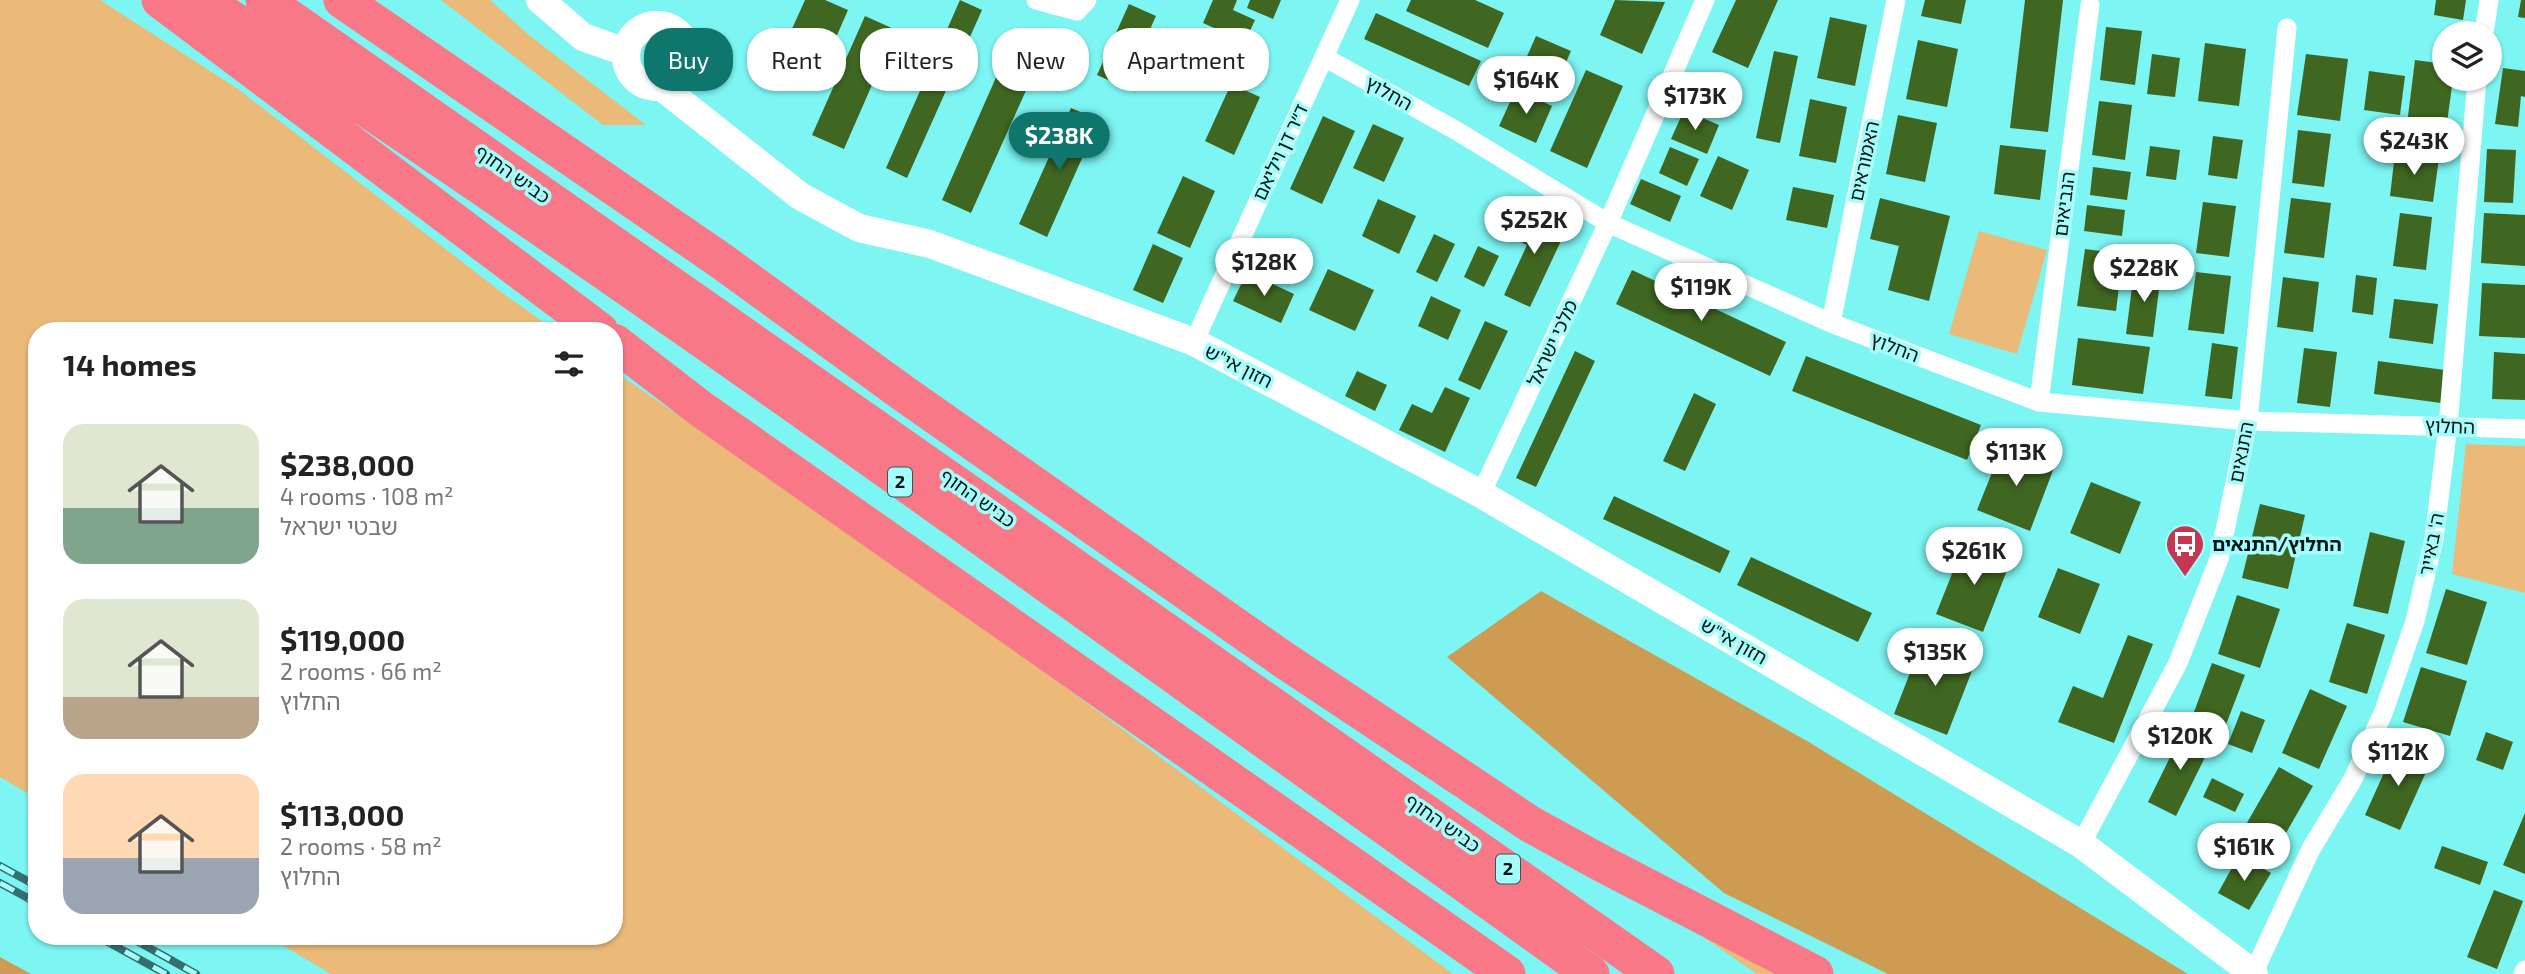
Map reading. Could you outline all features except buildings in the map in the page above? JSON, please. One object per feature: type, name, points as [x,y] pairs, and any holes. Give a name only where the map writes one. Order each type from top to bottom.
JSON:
[{"type":"highway","points":[[160,0],[588,322]]},
{"type":"highway","name":"כביש החוף","points":[[203,0],[357,101],[677,323],[1591,974]]},
{"type":"highway","name":"כביש החוף","points":[[264,0],[1656,974]]},
{"type":"highway","points":[[342,0],[720,260],[903,393],[1284,660],[1496,802],[1601,863],[1815,974]]},
{"type":"highway","points":[[362,0],[535,134]]},
{"type":"highway","points":[[623,349],[701,409],[1507,974]]},
{"type":"street","points":[[540,0],[583,37],[625,52]]},
{"type":"street","points":[[1036,0],[1077,11],[1087,0]]},
{"type":"street","name":"ד״ר דן ויליאם","points":[[1194,342],[1350,0]]},
{"type":"street","name":"מלכי ישראל","points":[[1481,494],[1608,223],[1705,0]]},
{"type":"street","name":"האמוראים","points":[[1831,323],[1896,0]]},
{"type":"street","points":[[2486,21],[2489,0]]},
{"type":"street","name":"הנביאים","points":[[2039,402],[2090,5]]},
{"type":"street","points":[[644,82],[636,78],[626,63],[625,52],[629,41],[639,29],[666,12],[676,28]]},
{"type":"street","name":"התנאים","points":[[2081,844],[2178,663],[2220,559],[2248,421],[2287,28]]},
{"type":"street","name":"החלוץ","points":[[1324,57],[1457,131],[1608,223],[1831,323],[2039,402],[2248,421],[2525,429]]},
{"type":"street","name":"חזון אי\"ש","points":[[667,91],[800,196],[859,228],[930,244],[1194,342],[1481,494],[2081,844],[2253,974]]},
{"type":"street","name":"ה' באייר","points":[[2253,974],[2311,849],[2353,779],[2384,711],[2415,621],[2434,539],[2448,426],[2476,91]]},
{"type":"shaded area","points":[[0,0],[100,0],[238,89],[543,322],[28,322],[28,794],[0,777]]},
{"type":"shaded area","points":[[441,0],[490,0],[530,36],[646,125],[603,125]]},
{"type":"shaded area","points":[[1979,231],[2047,250],[2017,354],[1949,334]]},
{"type":"shaded area","points":[[623,377],[964,612],[1453,974],[331,974],[282,945],[623,945]]},
{"type":"shaded area","points":[[2466,444],[2525,446],[2525,593],[2452,574]]},
{"type":"shaded area","points":[[1541,591],[1807,741],[2188,974],[1888,974],[1724,893],[1447,657]]},
{"type":"shaded area","points":[[1692,929],[1782,974],[1757,974]]},
{"type":"shaded area","points":[[0,957],[31,974],[0,974]]},
{"type":"railway","points":[[0,866],[28,881]]},
{"type":"railway","points":[[0,883],[28,898]]},
{"type":"railway","points":[[113,945],[166,974]]},
{"type":"railway","points":[[144,945],[196,974]]},
{"type":"place","name":"החלוץ/התנאים","points":[[2185,578]]}]
